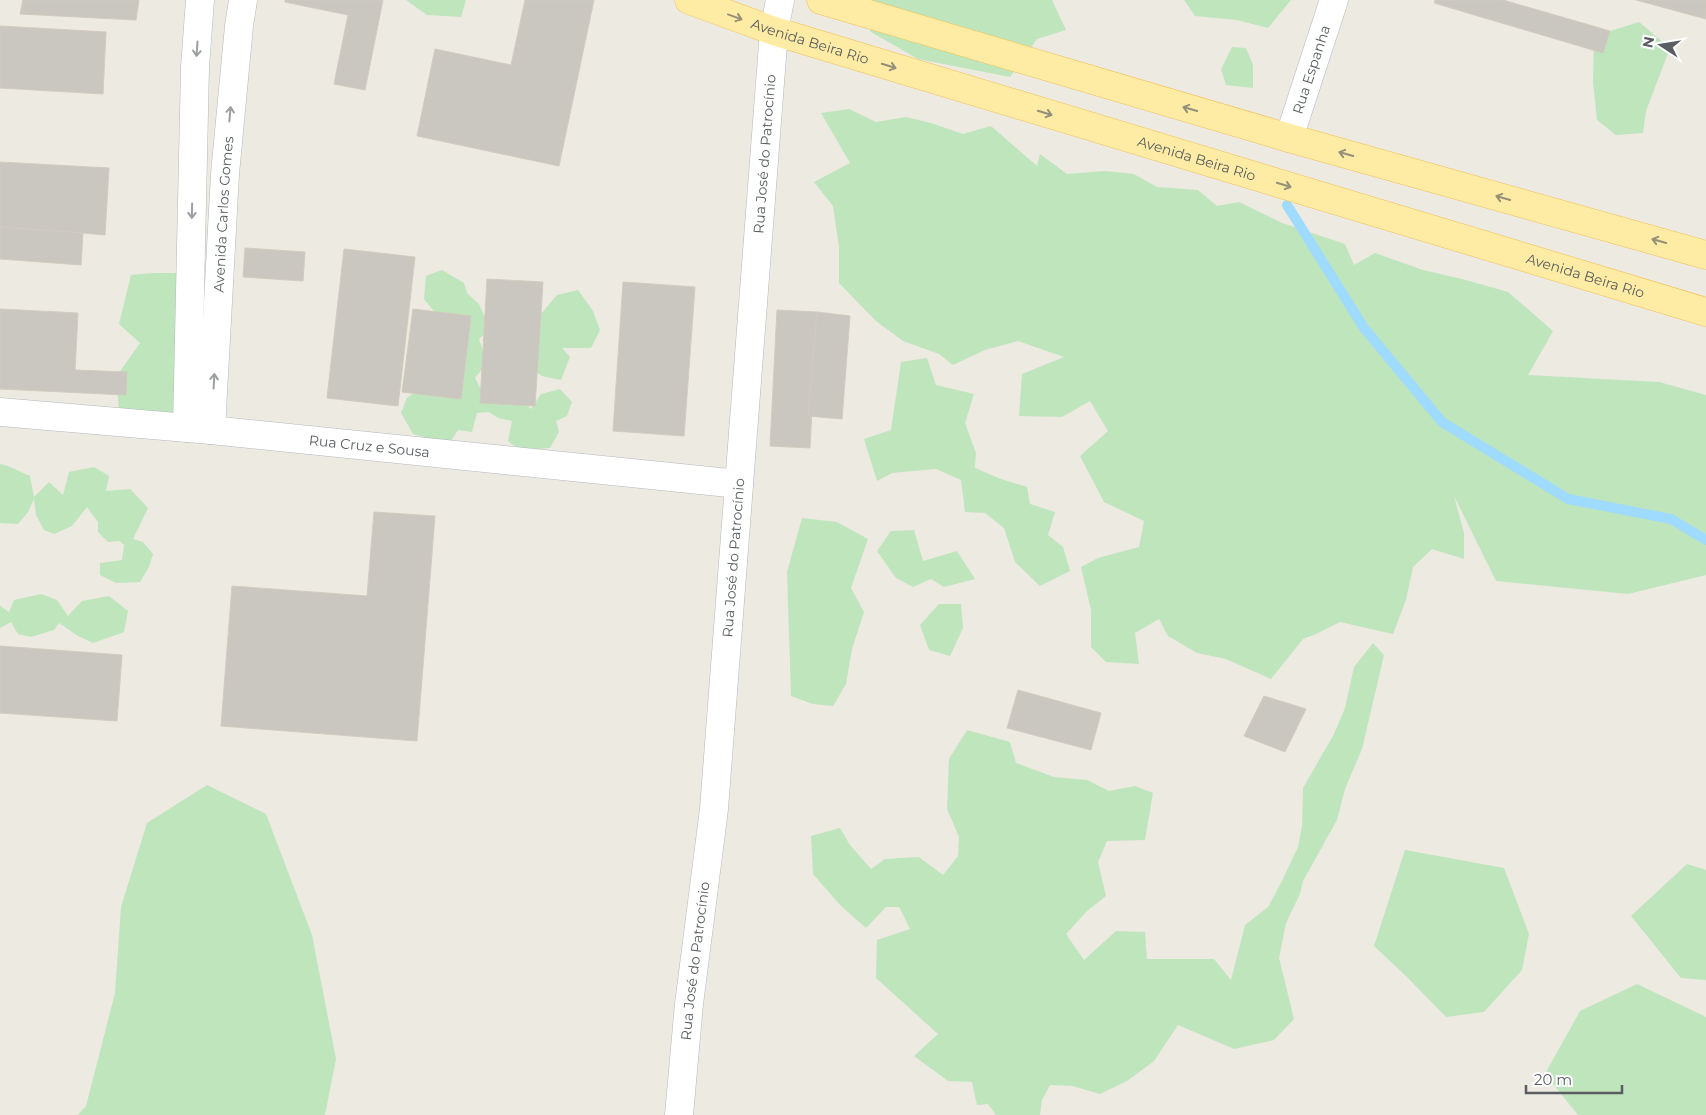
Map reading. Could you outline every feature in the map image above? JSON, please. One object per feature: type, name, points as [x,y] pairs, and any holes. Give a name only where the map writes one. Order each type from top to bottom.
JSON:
[{"type":"main road","name":"Avenida Beira Rio","points":[[689,0],[774,31],[1706,312]]},
{"type":"main road","points":[[821,0],[1289,138],[1706,255]]},
{"type":"street","name":"Avenida Carlos Gomes","points":[[199,429],[195,67],[200,0]]},
{"type":"street","name":"Avenida Carlos Gomes","points":[[199,429],[243,0]]},
{"type":"street","name":"Rua José do Patrocínio","points":[[679,1115],[689,1004],[714,809],[774,31],[780,0]]},
{"type":"street","name":"Rua Espanha","points":[[1289,138],[1334,0]]},
{"type":"street","name":"Rua Cruz e Sousa","points":[[0,412],[199,429],[740,484]]},
{"type":"green space","points":[[406,0],[466,0],[461,17],[427,15]]},
{"type":"green space","points":[[858,0],[1052,0],[1066,30],[1037,39],[1010,77],[918,59],[871,32]]},
{"type":"green space","points":[[1184,0],[1291,0],[1268,28],[1237,20],[1195,16]]},
{"type":"green space","points":[[1639,22],[1670,48],[1646,111],[1643,133],[1616,135],[1597,120],[1593,82],[1594,36]]},
{"type":"green space","points":[[1232,47],[1246,48],[1253,65],[1253,88],[1226,85],[1221,69]]},
{"type":"green space","points":[[849,109],[876,122],[906,117],[963,134],[991,126],[1037,166],[1040,154],[1067,174],[1105,171],[1134,174],[1157,187],[1198,190],[1217,206],[1239,202],[1282,223],[1345,244],[1354,265],[1375,253],[1423,270],[1508,292],[1553,331],[1528,375],[1659,382],[1706,395],[1706,575],[1628,594],[1496,581],[1454,496],[1464,533],[1464,559],[1432,549],[1413,567],[1406,600],[1393,634],[1340,622],[1303,639],[1271,679],[1226,659],[1197,653],[1168,636],[1159,619],[1135,633],[1139,664],[1106,662],[1091,647],[1091,610],[1081,567],[1098,558],[1139,547],[1144,521],[1104,502],[1080,456],[1108,431],[1090,401],[1062,417],[1019,416],[1022,374],[1064,357],[1018,341],[985,350],[953,365],[939,354],[903,341],[876,321],[839,283],[839,247],[833,206],[814,182],[850,163],[821,113]]},
{"type":"green space","points":[[442,270],[464,283],[467,293],[479,304],[490,329],[479,339],[487,363],[475,378],[488,403],[520,399],[531,409],[541,394],[560,389],[572,402],[567,416],[556,421],[559,432],[550,448],[528,449],[517,447],[508,441],[512,421],[498,418],[489,412],[477,413],[472,432],[458,430],[449,444],[413,434],[401,413],[407,398],[423,387],[461,399],[442,321],[424,299],[426,276]]},
{"type":"green space","points":[[179,273],[178,413],[159,425],[119,411],[116,377],[140,343],[119,324],[131,275]]},
{"type":"green space","points":[[578,290],[593,311],[600,330],[591,348],[562,348],[570,357],[561,380],[542,376],[528,367],[539,349],[536,332],[541,314],[557,295]]},
{"type":"green space","points":[[927,358],[936,385],[974,394],[965,423],[976,453],[975,468],[1027,487],[1030,504],[1055,512],[1048,535],[1063,547],[1070,571],[1040,586],[1015,562],[1004,528],[985,513],[965,512],[961,480],[936,469],[892,473],[877,481],[864,439],[891,430],[901,362]]},
{"type":"green space","points":[[0,464],[30,476],[34,497],[49,482],[63,495],[69,472],[94,467],[109,476],[106,491],[130,489],[148,508],[133,539],[143,542],[153,554],[149,567],[140,582],[116,583],[100,575],[100,563],[122,560],[124,545],[119,541],[108,542],[98,532],[98,522],[87,507],[72,526],[54,534],[44,530],[36,515],[34,499],[28,512],[18,524],[0,523]]},
{"type":"green space","points":[[802,518],[837,522],[868,539],[851,588],[864,612],[852,649],[846,684],[833,706],[813,704],[791,696],[787,572]]},
{"type":"green space","points":[[914,530],[923,561],[957,551],[975,579],[944,587],[931,579],[913,587],[896,578],[877,551],[891,531]]},
{"type":"green space","points":[[41,594],[57,600],[68,616],[82,601],[109,596],[128,611],[124,632],[93,643],[78,636],[59,623],[54,630],[31,637],[18,634],[11,622],[0,628],[0,606],[9,612],[14,600]]},
{"type":"green space","points":[[939,604],[961,604],[963,628],[950,656],[929,650],[920,625]]},
{"type":"green space","points":[[1373,643],[1384,655],[1362,749],[1345,789],[1337,820],[1303,881],[1300,894],[1286,923],[1279,958],[1294,1019],[1274,1040],[1234,1049],[1178,1025],[1154,1061],[1127,1081],[1100,1094],[1073,1086],[1050,1085],[1042,1100],[1040,1115],[996,1115],[988,1104],[977,1105],[972,1082],[948,1081],[914,1056],[938,1034],[876,978],[877,940],[910,929],[899,907],[886,907],[866,928],[840,905],[813,874],[811,836],[840,828],[850,845],[871,869],[885,859],[919,857],[943,875],[958,856],[959,837],[947,809],[949,759],[967,730],[1010,742],[1016,763],[1054,777],[1087,780],[1109,791],[1135,786],[1153,793],[1145,840],[1107,841],[1098,862],[1106,896],[1087,911],[1066,934],[1084,960],[1116,931],[1145,932],[1147,959],[1214,959],[1231,980],[1245,925],[1268,907],[1298,847],[1302,826],[1303,788],[1334,734],[1345,708],[1354,667]]},
{"type":"green space","points":[[207,785],[266,814],[312,935],[336,1059],[325,1115],[78,1115],[86,1106],[115,993],[121,907],[147,823]]},
{"type":"green space","points":[[1405,850],[1504,868],[1529,934],[1522,970],[1484,1012],[1446,1017],[1374,946]]},
{"type":"green space","points":[[1687,864],[1706,870],[1706,980],[1681,978],[1631,916]]},
{"type":"green space","points":[[1637,984],[1706,1017],[1706,1115],[1578,1115],[1545,1074],[1580,1011]]},
{"type":"building","points":[[23,0],[139,0],[136,20],[20,14]]},
{"type":"building","points":[[285,0],[383,0],[365,90],[334,84],[348,15],[285,2]]},
{"type":"building","points":[[525,0],[594,0],[559,166],[417,136],[435,49],[511,65]]},
{"type":"building","points":[[1435,0],[1503,0],[1610,31],[1603,53],[1434,3]]},
{"type":"building","points":[[1636,0],[1706,0],[1706,19]]},
{"type":"building","points":[[0,26],[106,32],[103,94],[0,88]]},
{"type":"building","points":[[0,162],[109,168],[105,235],[0,230]]},
{"type":"building","points":[[0,227],[83,233],[81,265],[0,259]]},
{"type":"building","points":[[245,248],[305,252],[303,281],[243,277]]},
{"type":"building","points":[[344,249],[415,257],[398,406],[327,398]]},
{"type":"building","points":[[487,279],[543,282],[535,406],[480,403]]},
{"type":"building","points":[[623,282],[695,287],[684,436],[613,431]]},
{"type":"building","points":[[0,309],[78,313],[75,370],[127,372],[126,395],[0,389]]},
{"type":"building","points":[[413,309],[471,316],[461,399],[402,392]]},
{"type":"building","points":[[777,310],[817,312],[810,448],[770,446]]},
{"type":"building","points":[[817,312],[850,316],[842,419],[808,416]]},
{"type":"building","points":[[374,512],[435,516],[417,741],[221,726],[232,586],[367,596]]},
{"type":"building","points":[[0,646],[122,655],[117,721],[0,713]]},
{"type":"building","points":[[1018,690],[1101,713],[1091,750],[1007,728]]},
{"type":"building","points":[[1264,696],[1306,709],[1285,752],[1244,736]]},
{"type":"waterway","points":[[1287,205],[1364,328],[1442,422],[1568,499],[1671,519],[1706,540]]}]
